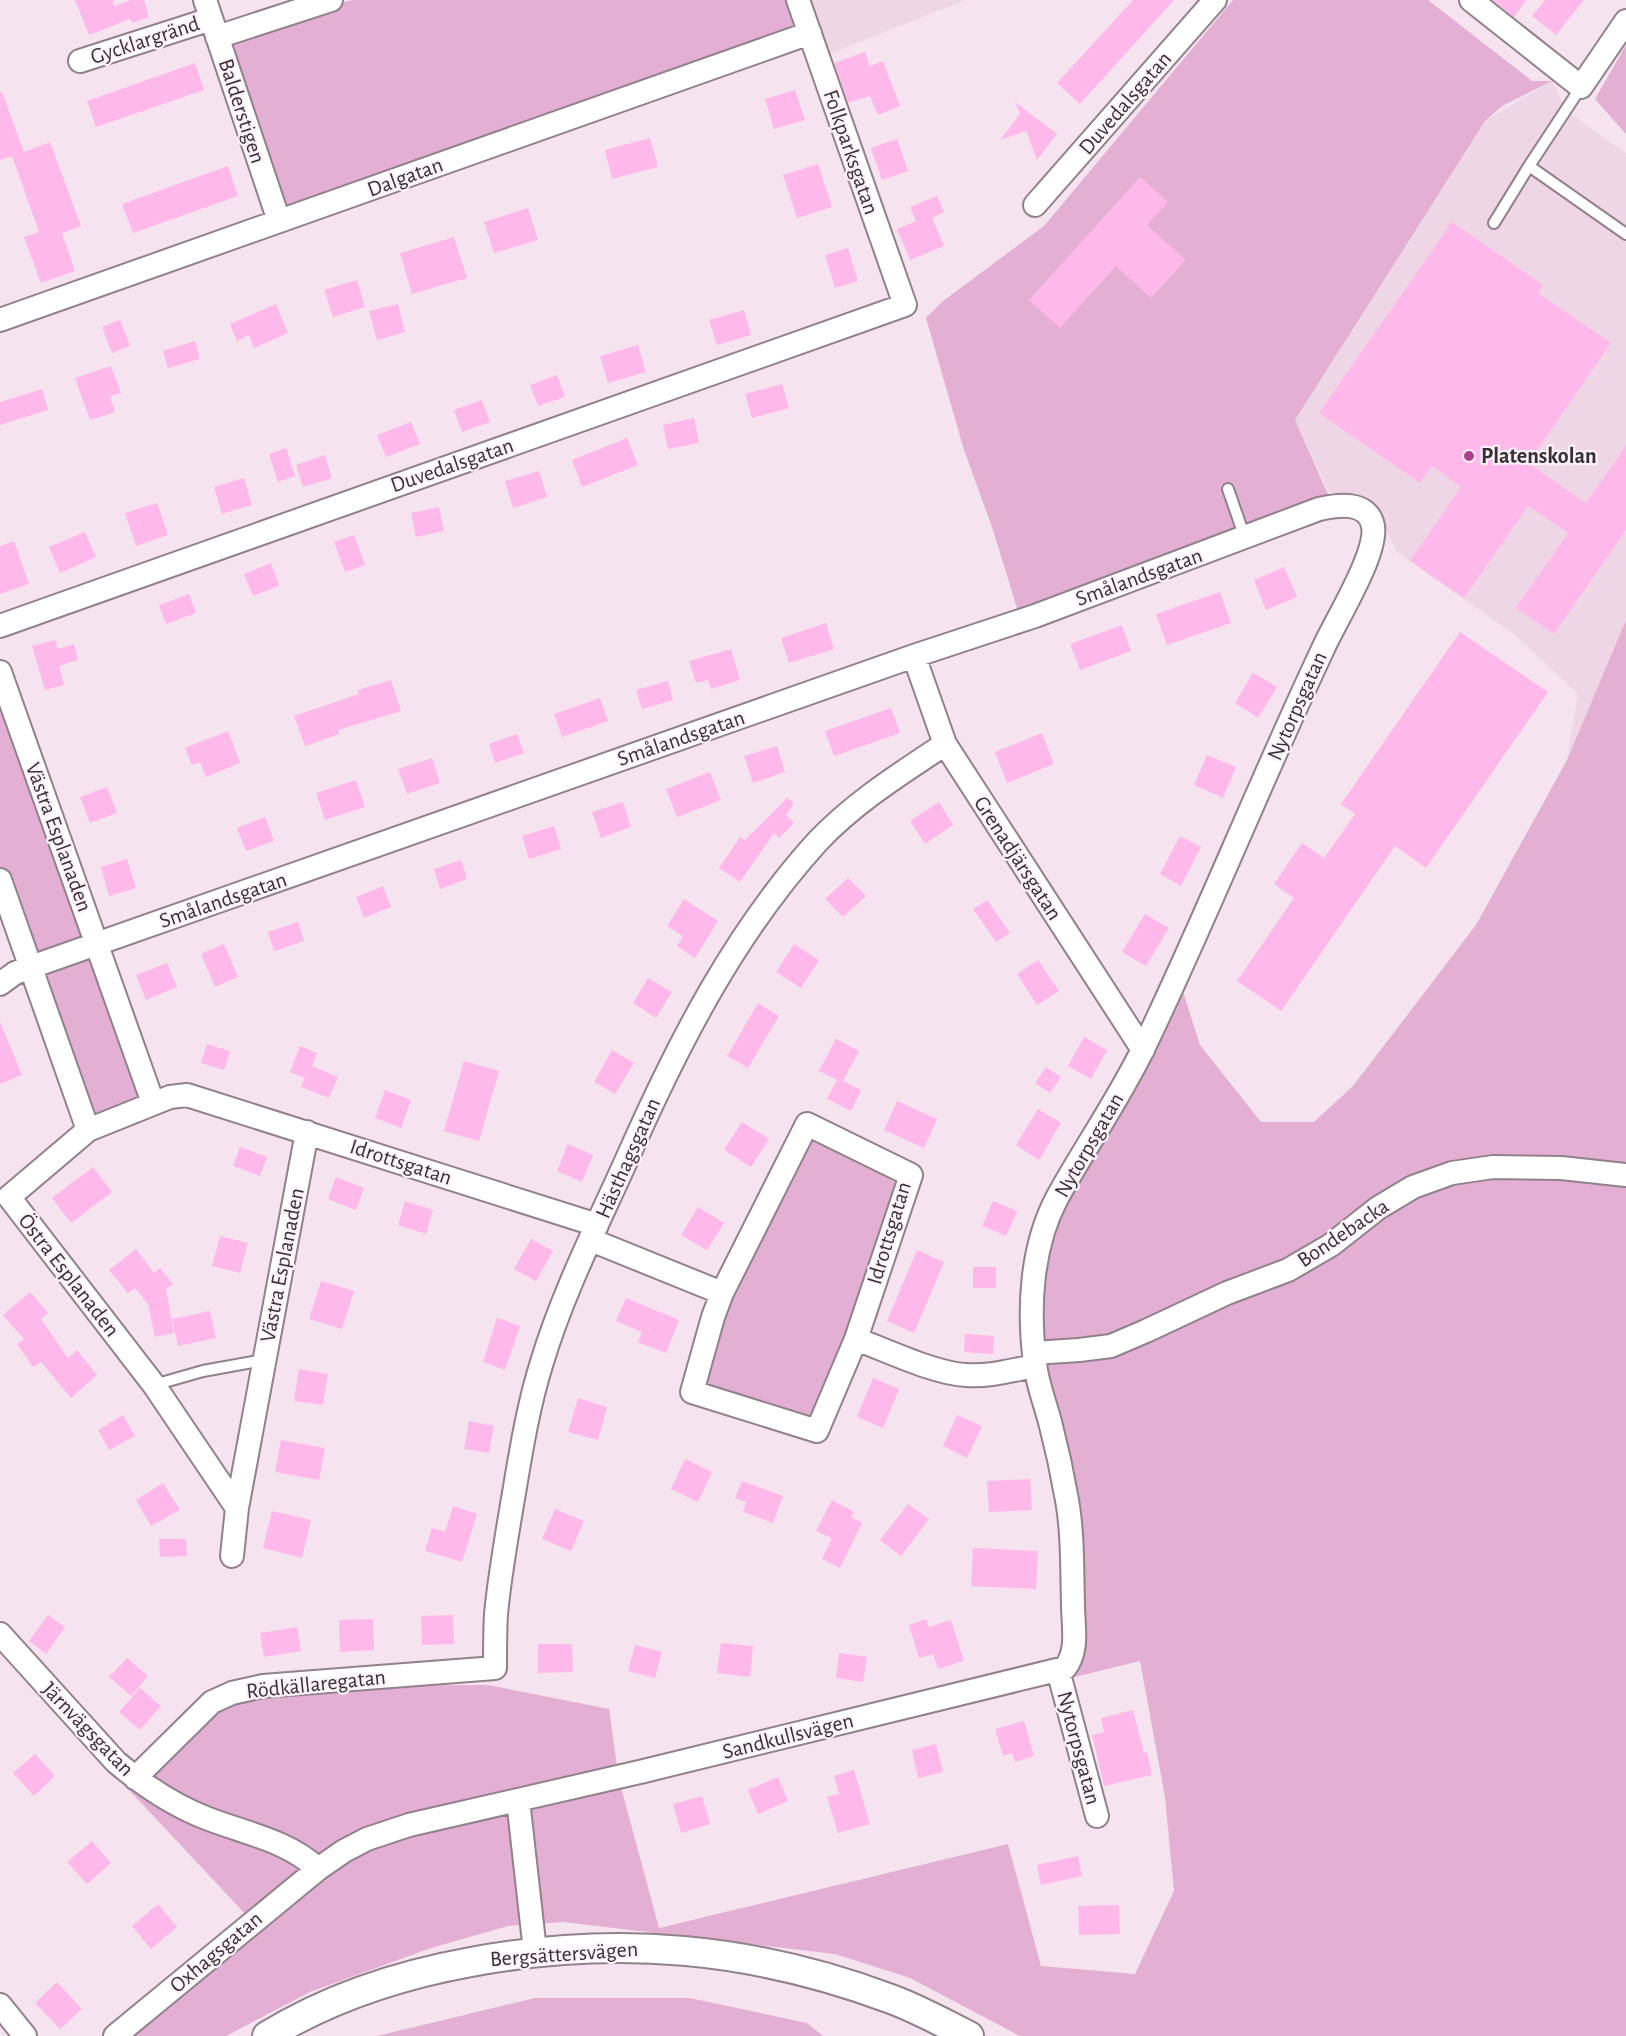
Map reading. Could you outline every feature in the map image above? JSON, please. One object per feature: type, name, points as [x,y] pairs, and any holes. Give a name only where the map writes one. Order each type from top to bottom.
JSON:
[{"type":"street","name":"Gycklargränd","points":[[80,61],[211,19],[331,0]]},
{"type":"street","name":"Folkparksgatan","points":[[798,0],[905,305]]},
{"type":"street","name":"Duvedalsgatan","points":[[1035,205],[1215,0]]},
{"type":"street","points":[[1471,0],[1581,87],[1626,21]]},
{"type":"street","name":"Balderstigen","points":[[211,19],[279,221]]},
{"type":"street","name":"Dalgatan","points":[[0,320],[810,33]]},
{"type":"street","name":"Duvedalsgatan","points":[[0,626],[905,305]]},
{"type":"street","name":"Smålandsgatan","points":[[0,984],[15,972],[914,656],[1035,616],[1319,509],[1341,504],[1365,512]]},
{"type":"street","name":"Nytorpsgatan","points":[[1097,1816],[1058,1670],[1065,1668],[1071,1660],[1074,1647],[1072,1579],[1067,1500],[1034,1359],[1032,1311],[1040,1244],[1056,1202],[1143,1050],[1322,650],[1366,562],[1373,538],[1373,524],[1365,512]]},
{"type":"street","name":"Grenadjärsgatan","points":[[914,656],[945,744],[1143,1050]]},
{"type":"street","name":"Västra Esplanaden","points":[[0,672],[153,1102]]},
{"type":"street","name":"Hästhagsgatan","points":[[495,1668],[496,1615],[502,1564],[526,1423],[541,1364],[558,1315],[677,1052],[723,968],[784,880],[865,797],[945,744]]},
{"type":"street","points":[[0,880],[88,1130],[153,1102],[170,1096],[187,1095],[307,1132]]},
{"type":"street","name":"Idrottsgatan","points":[[807,1124],[911,1175],[856,1339],[817,1431],[692,1392],[722,1293],[807,1124]]},
{"type":"street","name":"Östra Esplanaden","points":[[88,1130],[9,1197],[154,1385],[237,1508]]},
{"type":"street","name":"Västra Esplanaden","points":[[232,1556],[237,1508],[307,1132]]},
{"type":"street","name":"Idrottsgatan","points":[[307,1132],[594,1233],[722,1293]]},
{"type":"street","name":"Bondebacka","points":[[1034,1359],[1111,1346],[1227,1293],[1288,1270],[1331,1245],[1378,1208],[1413,1187],[1452,1173],[1493,1167],[1561,1168],[1626,1175]]},
{"type":"street","points":[[856,1339],[939,1370],[965,1376],[990,1375],[1034,1359]]},
{"type":"street","name":"Järnvägsgatan","points":[[0,1634],[116,1762],[135,1778],[166,1798],[205,1818],[285,1846],[305,1857],[318,1869]]},
{"type":"street","name":"Rödkällaregatan","points":[[135,1778],[212,1702],[232,1693],[263,1686],[495,1668]]},
{"type":"street","name":"Sandkullsvägen","points":[[318,1869],[344,1851],[388,1831],[655,1769],[1058,1670]]},
{"type":"street","points":[[518,1800],[535,1952]]},
{"type":"street","name":"Oxhagsgatan","points":[[115,2036],[318,1869]]},
{"type":"street","name":"Bergsättersvägen","points":[[267,2036],[366,1988],[448,1966],[535,1952],[598,1947],[683,1950],[762,1961],[893,1999],[969,2036]]},
{"type":"street","points":[[0,2005],[25,2036]]},
{"type":"lane","points":[[1494,223],[1581,87]]},
{"type":"lane","points":[[1529,166],[1626,234]]},
{"type":"lane","points":[[1227,489],[1245,538]]},
{"type":"lane","points":[[154,1385],[203,1371],[264,1360]]},
{"type":"shaded area","points":[[352,0],[794,0],[811,41],[271,229],[209,39]]},
{"type":"shaded area","points":[[792,0],[965,0],[817,59]]},
{"type":"shaded area","points":[[1233,0],[1428,0],[1532,81],[1552,81],[1502,106],[1485,121],[1295,420],[1331,501],[1021,621],[992,527],[964,450],[926,318],[943,301],[1044,226]]},
{"type":"shaded area","points":[[1626,45],[1626,134],[1595,99]]},
{"type":"shaded area","name":"Platenskolan","points":[[1552,81],[1567,112],[1626,153],[1626,620],[1567,760],[1578,694],[1515,635],[1397,552],[1386,530],[1365,502],[1329,492],[1295,420],[1485,121]]},
{"type":"shaded area","points":[[1626,620],[1626,2036],[1020,2036],[910,1978],[835,1954],[563,1922],[508,1926],[431,1948],[310,1992],[226,2036],[111,2036],[250,1919],[114,1774],[166,1748],[209,1706],[277,1686],[488,1685],[609,1709],[619,1780],[659,1928],[1008,1844],[1041,1966],[1135,1974],[1174,1891],[1165,1797],[1140,1661],[1050,1683],[1068,1645],[1055,1482],[1022,1372],[1021,1312],[1036,1233],[1178,976],[1200,1045],[1261,1122],[1314,1122],[1353,1086],[1476,925],[1567,760]]},
{"type":"shaded area","points":[[0,689],[150,1105],[87,1133],[0,895]]},
{"type":"shaded area","points":[[807,1125],[897,1184],[813,1431],[695,1392],[717,1303]]},
{"type":"shaded area","points":[[535,1998],[690,1998],[807,2023],[823,2036],[377,2036]]},
{"type":"building","points":[[75,0],[113,0],[114,6],[131,0],[144,0],[149,17],[132,23],[130,19],[89,35]]},
{"type":"building","points":[[1133,0],[1174,0],[1080,104],[1057,83]]},
{"type":"building","points":[[1493,0],[1526,0],[1514,17]]},
{"type":"building","points":[[1545,0],[1584,0],[1556,35],[1532,16]]},
{"type":"building","points":[[865,52],[870,66],[883,61],[900,106],[878,115],[870,96],[848,103],[834,63]]},
{"type":"building","points":[[195,63],[204,90],[96,127],[87,101]]},
{"type":"building","points":[[795,90],[805,120],[774,129],[765,99]]},
{"type":"building","points":[[0,92],[2,92],[24,152],[50,142],[81,226],[62,233],[75,271],[41,283],[24,237],[39,232],[12,156],[0,160]]},
{"type":"building","points":[[1015,102],[1057,134],[1037,160],[1026,131],[1000,140],[1020,114]]},
{"type":"building","points":[[650,138],[658,167],[612,179],[605,150]]},
{"type":"building","points":[[897,139],[908,171],[882,180],[871,148]]},
{"type":"building","points":[[818,164],[832,207],[797,218],[783,175]]},
{"type":"building","points":[[228,166],[238,196],[133,233],[122,204]]},
{"type":"building","points":[[1140,177],[1168,202],[1147,225],[1186,260],[1151,298],[1116,266],[1060,328],[1029,300]]},
{"type":"building","points":[[937,196],[944,212],[932,218],[944,246],[910,260],[897,229],[916,221],[910,207]]},
{"type":"building","points":[[528,208],[538,240],[494,253],[484,222]]},
{"type":"building","points":[[1452,222],[1543,285],[1538,293],[1611,343],[1528,463],[1586,503],[1626,446],[1626,530],[1554,634],[1516,608],[1568,533],[1528,506],[1464,598],[1410,561],[1461,487],[1432,466],[1420,483],[1319,413]]},
{"type":"building","points":[[454,237],[467,278],[412,294],[400,253]]},
{"type":"building","points":[[848,248],[858,281],[835,288],[825,255]]},
{"type":"building","points":[[357,280],[365,307],[333,317],[324,290]]},
{"type":"building","points":[[276,304],[288,333],[254,348],[249,335],[237,341],[230,324]]},
{"type":"building","points":[[398,304],[405,332],[377,340],[369,311]]},
{"type":"building","points":[[744,310],[751,335],[717,345],[709,320]]},
{"type":"building","points":[[120,320],[130,346],[112,353],[102,327]]},
{"type":"building","points":[[195,341],[200,359],[168,368],[163,351]]},
{"type":"building","points":[[638,345],[646,372],[608,383],[600,356]]},
{"type":"building","points":[[111,366],[121,393],[110,396],[115,412],[90,420],[75,378]]},
{"type":"building","points":[[557,375],[565,397],[538,406],[530,385]]},
{"type":"building","points":[[782,384],[789,408],[752,418],[745,394]]},
{"type":"building","points":[[42,389],[48,410],[0,425],[0,402]]},
{"type":"building","points":[[482,400],[490,422],[462,432],[454,410]]},
{"type":"building","points":[[694,418],[699,443],[668,449],[663,425]]},
{"type":"building","points":[[411,422],[420,444],[386,457],[377,435]]},
{"type":"building","points":[[627,438],[638,465],[582,487],[572,460]]},
{"type":"building","points":[[286,448],[295,476],[278,482],[269,454]]},
{"type":"building","points":[[325,455],[332,478],[303,487],[296,465]]},
{"type":"building","points":[[539,471],[547,497],[513,508],[505,481]]},
{"type":"building","points":[[244,478],[252,505],[222,514],[214,487]]},
{"type":"building","points":[[157,503],[168,535],[136,546],[125,513]]},
{"type":"building","points":[[439,507],[444,531],[416,537],[411,513]]},
{"type":"building","points":[[85,532],[96,557],[60,573],[49,547]]},
{"type":"building","points":[[354,535],[365,565],[345,572],[334,542]]},
{"type":"building","points":[[14,541],[29,584],[0,594],[0,546]]},
{"type":"building","points":[[271,563],[279,586],[253,596],[244,574]]},
{"type":"building","points":[[1284,567],[1297,597],[1266,610],[1254,580]]},
{"type":"building","points":[[1220,592],[1231,623],[1167,645],[1156,614]]},
{"type":"building","points":[[189,594],[196,613],[166,624],[159,605]]},
{"type":"building","points":[[826,623],[834,649],[789,663],[781,638]]},
{"type":"building","points":[[1122,625],[1131,651],[1080,670],[1070,644]]},
{"type":"building","points":[[1460,632],[1548,692],[1426,868],[1395,846],[1281,1011],[1237,981],[1294,898],[1274,884],[1302,843],[1324,858],[1355,814],[1341,804]]},
{"type":"building","points":[[55,640],[58,649],[74,644],[78,660],[59,666],[64,685],[45,690],[32,646]]},
{"type":"building","points":[[731,649],[740,680],[711,689],[708,680],[696,683],[689,661]]},
{"type":"building","points":[[1253,673],[1277,687],[1258,718],[1235,703]]},
{"type":"building","points":[[391,680],[401,711],[338,730],[339,734],[305,746],[294,716],[359,694],[358,690]]},
{"type":"building","points":[[668,681],[673,700],[642,709],[636,690]]},
{"type":"building","points":[[600,698],[608,721],[562,737],[554,714]]},
{"type":"building","points":[[891,708],[900,733],[834,756],[825,731]]},
{"type":"building","points":[[228,731],[240,763],[206,777],[200,762],[192,765],[185,748]]},
{"type":"building","points":[[1042,733],[1054,764],[1007,783],[995,752]]},
{"type":"building","points":[[517,734],[524,753],[495,763],[489,744]]},
{"type":"building","points":[[777,746],[785,772],[753,783],[744,756]]},
{"type":"building","points":[[1207,755],[1236,767],[1223,798],[1194,785]]},
{"type":"building","points":[[432,758],[440,783],[407,794],[398,769]]},
{"type":"building","points":[[710,772],[721,800],[677,817],[666,789]]},
{"type":"building","points":[[356,780],[365,807],[325,820],[316,793]]},
{"type":"building","points":[[107,787],[117,813],[90,823],[80,797]]},
{"type":"building","points":[[787,798],[794,803],[786,815],[794,823],[779,838],[774,833],[740,882],[719,868],[740,837],[745,840]]},
{"type":"building","points":[[623,802],[631,827],[601,838],[592,812]]},
{"type":"building","points":[[939,802],[953,825],[925,844],[910,821]]},
{"type":"building","points":[[265,817],[274,841],[246,851],[237,828]]},
{"type":"building","points":[[554,826],[561,849],[529,859],[522,836]]},
{"type":"building","points":[[1180,836],[1201,847],[1181,886],[1160,874]]},
{"type":"building","points":[[127,859],[136,888],[109,896],[101,867]]},
{"type":"building","points":[[461,860],[467,879],[440,889],[434,869]]},
{"type":"building","points":[[848,878],[866,896],[843,917],[825,899]]},
{"type":"building","points":[[383,886],[391,907],[364,918],[356,897]]},
{"type":"building","points":[[684,899],[718,921],[695,958],[677,946],[683,936],[667,926]]},
{"type":"building","points":[[987,900],[1010,933],[996,942],[973,909]]},
{"type":"building","points":[[1145,914],[1169,928],[1146,966],[1122,952]]},
{"type":"building","points":[[298,922],[304,941],[274,951],[268,932]]},
{"type":"building","points":[[224,944],[238,977],[215,987],[201,954]]},
{"type":"building","points":[[794,944],[819,960],[801,988],[776,972]]},
{"type":"building","points":[[1038,960],[1059,991],[1037,1005],[1017,974]]},
{"type":"building","points":[[167,963],[177,987],[146,1000],[136,975]]},
{"type":"building","points":[[648,978],[672,992],[656,1018],[633,1003]]},
{"type":"building","points":[[758,1003],[779,1016],[748,1068],[727,1056]]},
{"type":"building","points":[[0,1022],[22,1075],[0,1084]]},
{"type":"building","points":[[1084,1037],[1107,1050],[1091,1079],[1068,1066]]},
{"type":"building","points":[[836,1039],[859,1051],[843,1081],[861,1090],[851,1111],[827,1099],[837,1080],[819,1071]]},
{"type":"building","points":[[207,1044],[230,1051],[224,1070],[201,1063]]},
{"type":"building","points":[[300,1046],[317,1053],[312,1066],[338,1077],[329,1098],[301,1087],[305,1078],[290,1072]]},
{"type":"building","points":[[612,1050],[634,1063],[615,1094],[594,1082]]},
{"type":"building","points":[[464,1061],[499,1071],[479,1141],[444,1131]]},
{"type":"building","points":[[1046,1067],[1061,1077],[1050,1093],[1035,1083]]},
{"type":"building","points":[[385,1090],[411,1100],[401,1128],[375,1118]]},
{"type":"building","points":[[897,1101],[937,1119],[924,1148],[884,1130]]},
{"type":"building","points":[[1038,1109],[1061,1123],[1039,1160],[1016,1145]]},
{"type":"building","points":[[742,1122],[769,1139],[751,1167],[724,1150]]},
{"type":"building","points":[[568,1144],[593,1155],[582,1182],[557,1171]]},
{"type":"building","points":[[240,1147],[267,1157],[260,1176],[233,1166]]},
{"type":"building","points":[[93,1167],[112,1192],[71,1223],[52,1198]]},
{"type":"building","points":[[336,1177],[364,1188],[356,1210],[328,1199]]},
{"type":"building","points":[[405,1201],[433,1210],[426,1234],[398,1225]]},
{"type":"building","points":[[993,1201],[1017,1211],[1006,1236],[982,1226]]},
{"type":"building","points":[[698,1207],[724,1223],[707,1250],[681,1235]]},
{"type":"building","points":[[220,1236],[248,1243],[240,1273],[212,1266]]},
{"type":"building","points":[[531,1239],[553,1251],[536,1281],[514,1269]]},
{"type":"building","points":[[136,1249],[154,1273],[160,1268],[173,1284],[166,1289],[174,1333],[155,1337],[148,1304],[135,1288],[128,1293],[109,1270]]},
{"type":"building","points":[[917,1250],[944,1262],[914,1333],[887,1321]]},
{"type":"building","points":[[973,1267],[996,1267],[996,1288],[973,1288]]},
{"type":"building","points":[[321,1281],[354,1291],[342,1329],[309,1319]]},
{"type":"building","points":[[30,1292],[48,1313],[41,1319],[68,1358],[77,1350],[97,1375],[71,1398],[41,1362],[33,1367],[17,1344],[24,1339],[3,1315]]},
{"type":"building","points":[[626,1298],[679,1320],[666,1353],[638,1342],[642,1332],[616,1321]]},
{"type":"building","points":[[210,1311],[216,1338],[178,1346],[172,1319]]},
{"type":"building","points":[[497,1318],[520,1326],[505,1370],[483,1362]]},
{"type":"building","points":[[965,1334],[994,1336],[993,1354],[964,1352]]},
{"type":"building","points":[[299,1369],[328,1374],[323,1405],[294,1401]]},
{"type":"building","points":[[873,1378],[899,1389],[883,1428],[857,1417]]},
{"type":"building","points":[[578,1398],[607,1407],[598,1440],[568,1432]]},
{"type":"building","points":[[123,1415],[135,1436],[109,1450],[98,1430]]},
{"type":"building","points":[[957,1415],[982,1426],[967,1458],[943,1446]]},
{"type":"building","points":[[469,1421],[494,1426],[489,1453],[464,1449]]},
{"type":"building","points":[[281,1440],[325,1448],[319,1480],[275,1472]]},
{"type":"building","points":[[685,1459],[712,1472],[698,1502],[671,1489]]},
{"type":"building","points":[[1030,1479],[1032,1510],[989,1512],[987,1481]]},
{"type":"building","points":[[742,1481],[783,1496],[773,1523],[743,1512],[746,1502],[735,1498]]},
{"type":"building","points":[[163,1483],[180,1510],[151,1526],[136,1500]]},
{"type":"building","points":[[832,1500],[854,1512],[851,1517],[862,1523],[840,1568],[822,1559],[832,1538],[816,1531]]},
{"type":"building","points":[[908,1504],[929,1519],[901,1556],[880,1540]]},
{"type":"building","points":[[453,1506],[477,1514],[462,1562],[425,1551],[432,1528],[445,1532]]},
{"type":"building","points":[[555,1509],[584,1521],[571,1551],[542,1539]]},
{"type":"building","points":[[272,1511],[311,1520],[302,1558],[263,1548]]},
{"type":"building","points":[[159,1539],[186,1539],[187,1556],[160,1557]]},
{"type":"building","points":[[973,1548],[1038,1551],[1036,1589],[971,1586]]},
{"type":"building","points":[[48,1615],[65,1627],[46,1654],[29,1641]]},
{"type":"building","points":[[453,1615],[454,1644],[422,1645],[421,1616]]},
{"type":"building","points":[[373,1619],[374,1650],[340,1652],[339,1620]]},
{"type":"building","points":[[926,1619],[929,1627],[951,1620],[964,1661],[938,1669],[933,1654],[919,1658],[909,1625]]},
{"type":"building","points":[[297,1627],[301,1651],[264,1657],[260,1633]]},
{"type":"building","points":[[721,1643],[753,1646],[750,1677],[717,1673]]},
{"type":"building","points":[[538,1644],[572,1644],[573,1672],[538,1673]]},
{"type":"building","points":[[635,1645],[662,1652],[655,1678],[628,1671]]},
{"type":"building","points":[[839,1653],[867,1657],[863,1682],[836,1678]]},
{"type":"building","points":[[127,1658],[148,1676],[131,1696],[109,1677]]},
{"type":"building","points":[[140,1688],[161,1706],[140,1730],[119,1712]]},
{"type":"building","points":[[1133,1710],[1152,1775],[1104,1786],[1092,1735],[1104,1732],[1101,1718]]},
{"type":"building","points":[[1024,1721],[1034,1756],[1015,1762],[1012,1753],[1003,1756],[995,1729]]},
{"type":"building","points":[[936,1744],[943,1772],[918,1778],[912,1750]]},
{"type":"building","points":[[35,1754],[55,1776],[34,1796],[13,1773]]},
{"type":"building","points":[[854,1770],[870,1824],[838,1833],[827,1797],[839,1794],[834,1776]]},
{"type":"building","points":[[778,1777],[788,1801],[758,1814],[748,1790]]},
{"type":"building","points":[[702,1796],[710,1824],[681,1833],[673,1804]]},
{"type":"building","points":[[92,1841],[111,1863],[87,1884],[67,1862]]},
{"type":"building","points":[[1078,1856],[1082,1876],[1041,1885],[1037,1865]]},
{"type":"building","points":[[158,1904],[177,1927],[151,1949],[132,1926]]},
{"type":"building","points":[[1119,1905],[1120,1934],[1079,1935],[1078,1906]]},
{"type":"building","points":[[57,1982],[82,2009],[60,2029],[35,2003]]},
{"type":"place","name":"Platenskolan","points":[[1469,456]]}]
